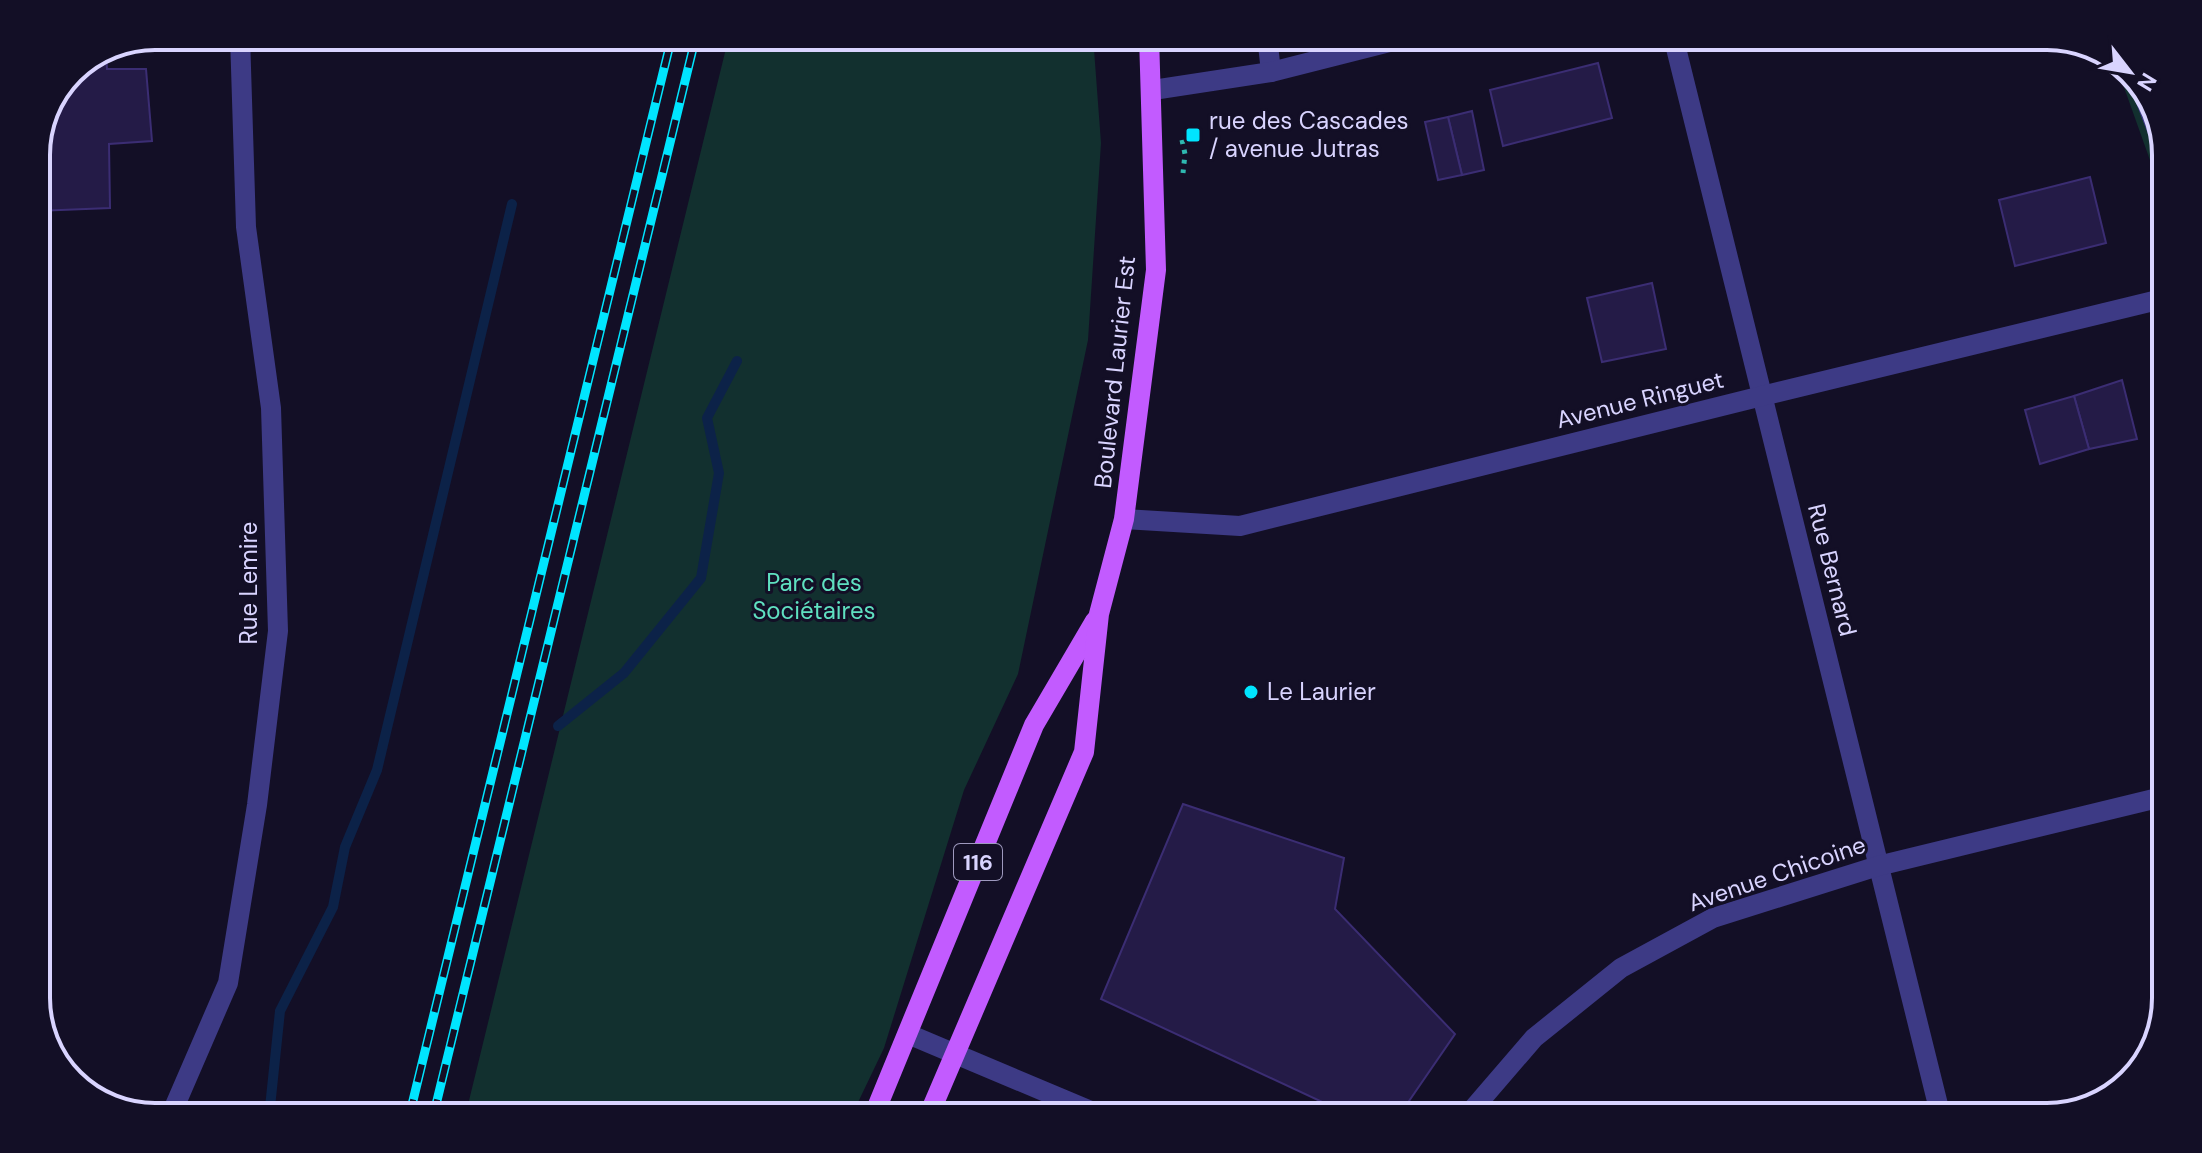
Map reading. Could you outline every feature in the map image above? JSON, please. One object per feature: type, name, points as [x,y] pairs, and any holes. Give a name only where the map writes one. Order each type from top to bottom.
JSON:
[{"type":"main road","name":"Boulevard Laurier Est","points":[[934,1103],[1084,752],[1099,614],[1124,519],[1156,270],[1150,50]]},
{"type":"main road","name":"Boulevard Laurier Est","points":[[879,1103],[1034,725],[1099,614]]},
{"type":"street","name":"Rue Lemire","points":[[176,1103],[228,983],[257,805],[278,631],[271,408],[246,227],[240,50]]},
{"type":"street","points":[[1269,50],[1271,72]]},
{"type":"street","points":[[1153,90],[1271,72],[1358,50]]},
{"type":"street","name":"Rue Bernard","points":[[1676,50],[1937,1103]]},
{"type":"street","name":"Avenue Ringuet","points":[[1124,519],[1240,526],[2152,301]]},
{"type":"street","name":"Avenue Chicoine","points":[[1478,1103],[1534,1038],[1621,968],[1713,918],[1878,866],[2152,799]]},
{"type":"street","points":[[908,1034],[1072,1103]]},
{"type":"green space","name":"Parc des Sociétaires","points":[[726,50],[1094,50],[1101,143],[1088,340],[1018,674],[964,790],[884,1048],[858,1103],[468,1103]]},
{"type":"green space","points":[[2133,112],[2142,112],[2152,148],[2152,166]]},
{"type":"building","points":[[107,63],[107,69],[146,69],[152,141],[109,144],[110,208],[50,210],[50,148],[58,115],[81,81]]},
{"type":"building","points":[[1598,63],[1612,118],[1503,146],[1490,90]]},
{"type":"building","points":[[1472,111],[1484,170],[1462,175],[1448,117]]},
{"type":"building","points":[[1448,117],[1462,175],[1438,180],[1425,122]]},
{"type":"building","points":[[2090,177],[2106,243],[2015,266],[1999,200]]},
{"type":"building","points":[[1652,283],[1666,349],[1602,362],[1587,298]]},
{"type":"building","points":[[2122,380],[2137,439],[2089,449],[2074,396]]},
{"type":"building","points":[[2074,396],[2089,449],[2040,464],[2025,410]]},
{"type":"building","points":[[1183,804],[1344,858],[1335,909],[1455,1034],[1408,1103],[1324,1103],[1101,999]]},
{"type":"waterway","points":[[270,1103],[280,1011],[333,907],[345,847],[377,770],[512,204]]},
{"type":"waterway","points":[[558,726],[624,673],[701,578],[719,473],[707,418],[737,361]]},
{"type":"railway","points":[[412,1103],[669,50]]},
{"type":"railway","points":[[436,1103],[693,50]]},
{"type":"place","name":"rue des Cascades / avenue Jutras","points":[[1193,135]]},
{"type":"place","name":"Le Laurier","points":[[1251,692]]}]
